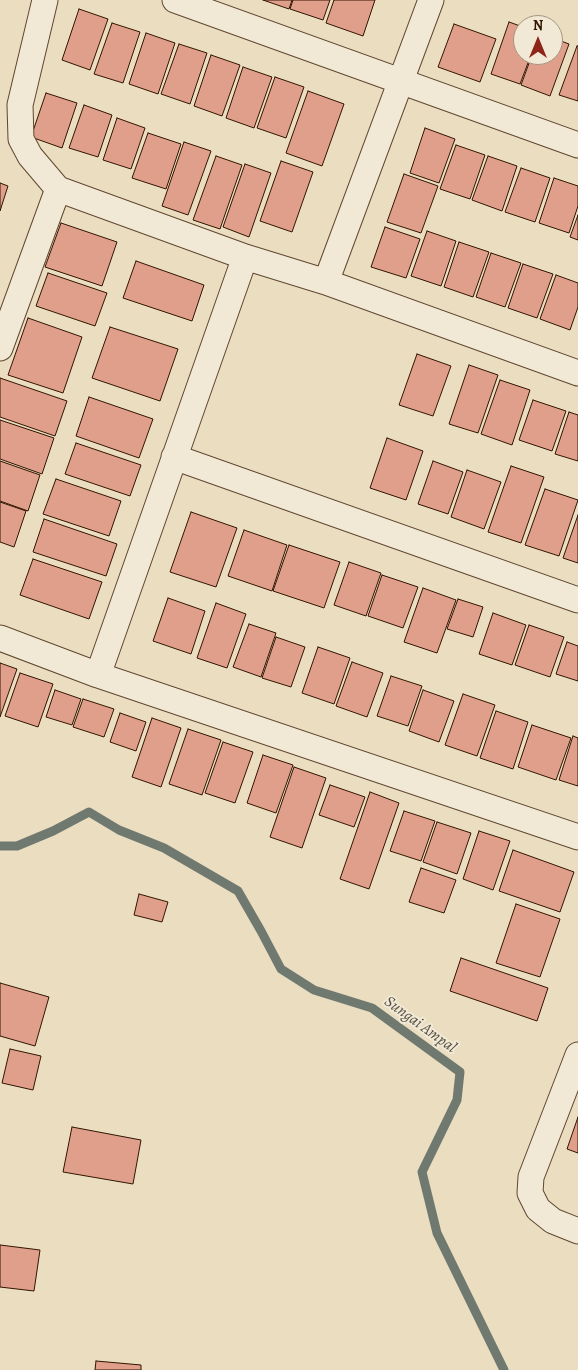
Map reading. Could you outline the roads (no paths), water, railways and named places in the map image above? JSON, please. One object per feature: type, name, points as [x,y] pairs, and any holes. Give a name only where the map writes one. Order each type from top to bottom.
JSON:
[{"type":"street","points":[[44,0],[20,105],[21,139],[30,156],[58,189],[245,256],[326,282],[578,373]]},
{"type":"street","points":[[175,0],[578,146]]},
{"type":"street","points":[[326,282],[431,0]]},
{"type":"street","points":[[0,348],[58,189]]},
{"type":"street","points":[[98,676],[245,256]]},
{"type":"street","points":[[174,457],[578,600]]},
{"type":"street","points":[[0,638],[98,676],[578,837]]},
{"type":"street","points":[[578,1055],[531,1177],[530,1193],[538,1209],[553,1222],[578,1231]]},
{"type":"waterway","name":"Sungai Ampal","points":[[0,846],[17,846],[53,831],[89,812],[119,830],[164,848],[238,891],[281,969],[314,990],[372,1008],[460,1072],[457,1100],[422,1172],[437,1233],[504,1370]]}]
